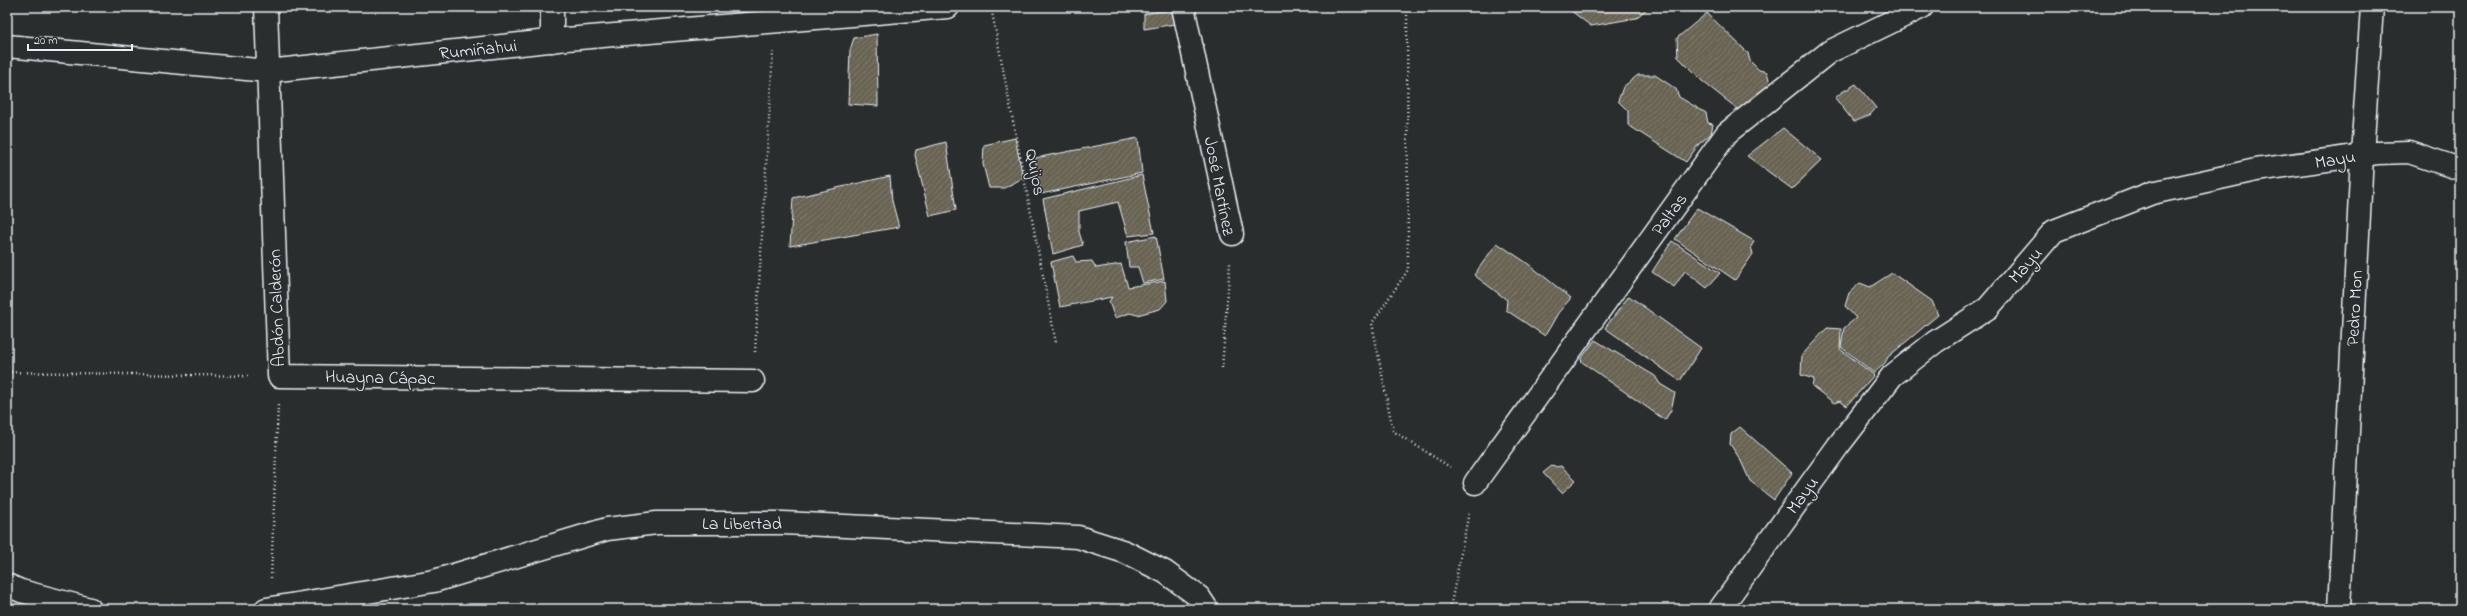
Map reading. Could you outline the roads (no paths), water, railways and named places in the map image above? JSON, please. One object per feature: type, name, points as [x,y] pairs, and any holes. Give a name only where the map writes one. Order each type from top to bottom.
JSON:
[{"type":"street","name":"Abdón Calderón","points":[[266,7],[279,376]]},
{"type":"street","points":[[552,7],[552,41]]},
{"type":"street","name":"Rumiñahui","points":[[7,46],[268,71],[552,41],[775,14],[948,7]]},
{"type":"street","name":"José Martínez","points":[[1183,7],[1232,234]]},
{"type":"street","name":"Paltas","points":[[1475,483],[1727,133],[1829,52],[1922,7]]},
{"type":"street","name":"Pedro Mon","points":[[2339,609],[2362,155],[2372,7]]},
{"type":"street","name":"Mayu","points":[[1720,609],[1833,452],[1892,376],[1935,342],[1988,308],[2054,231],[2152,193],[2256,170],[2362,155],[2408,152],[2460,169]]},
{"type":"street","name":"Huayna Cápac","points":[[279,376],[753,381]]},
{"type":"street","name":"La Libertad","points":[[268,609],[434,581],[607,529],[657,523],[783,523],[1078,537],[1125,552],[1165,572],[1199,597],[1207,609]]},
{"type":"street","points":[[7,584],[21,591],[90,609]]}]
